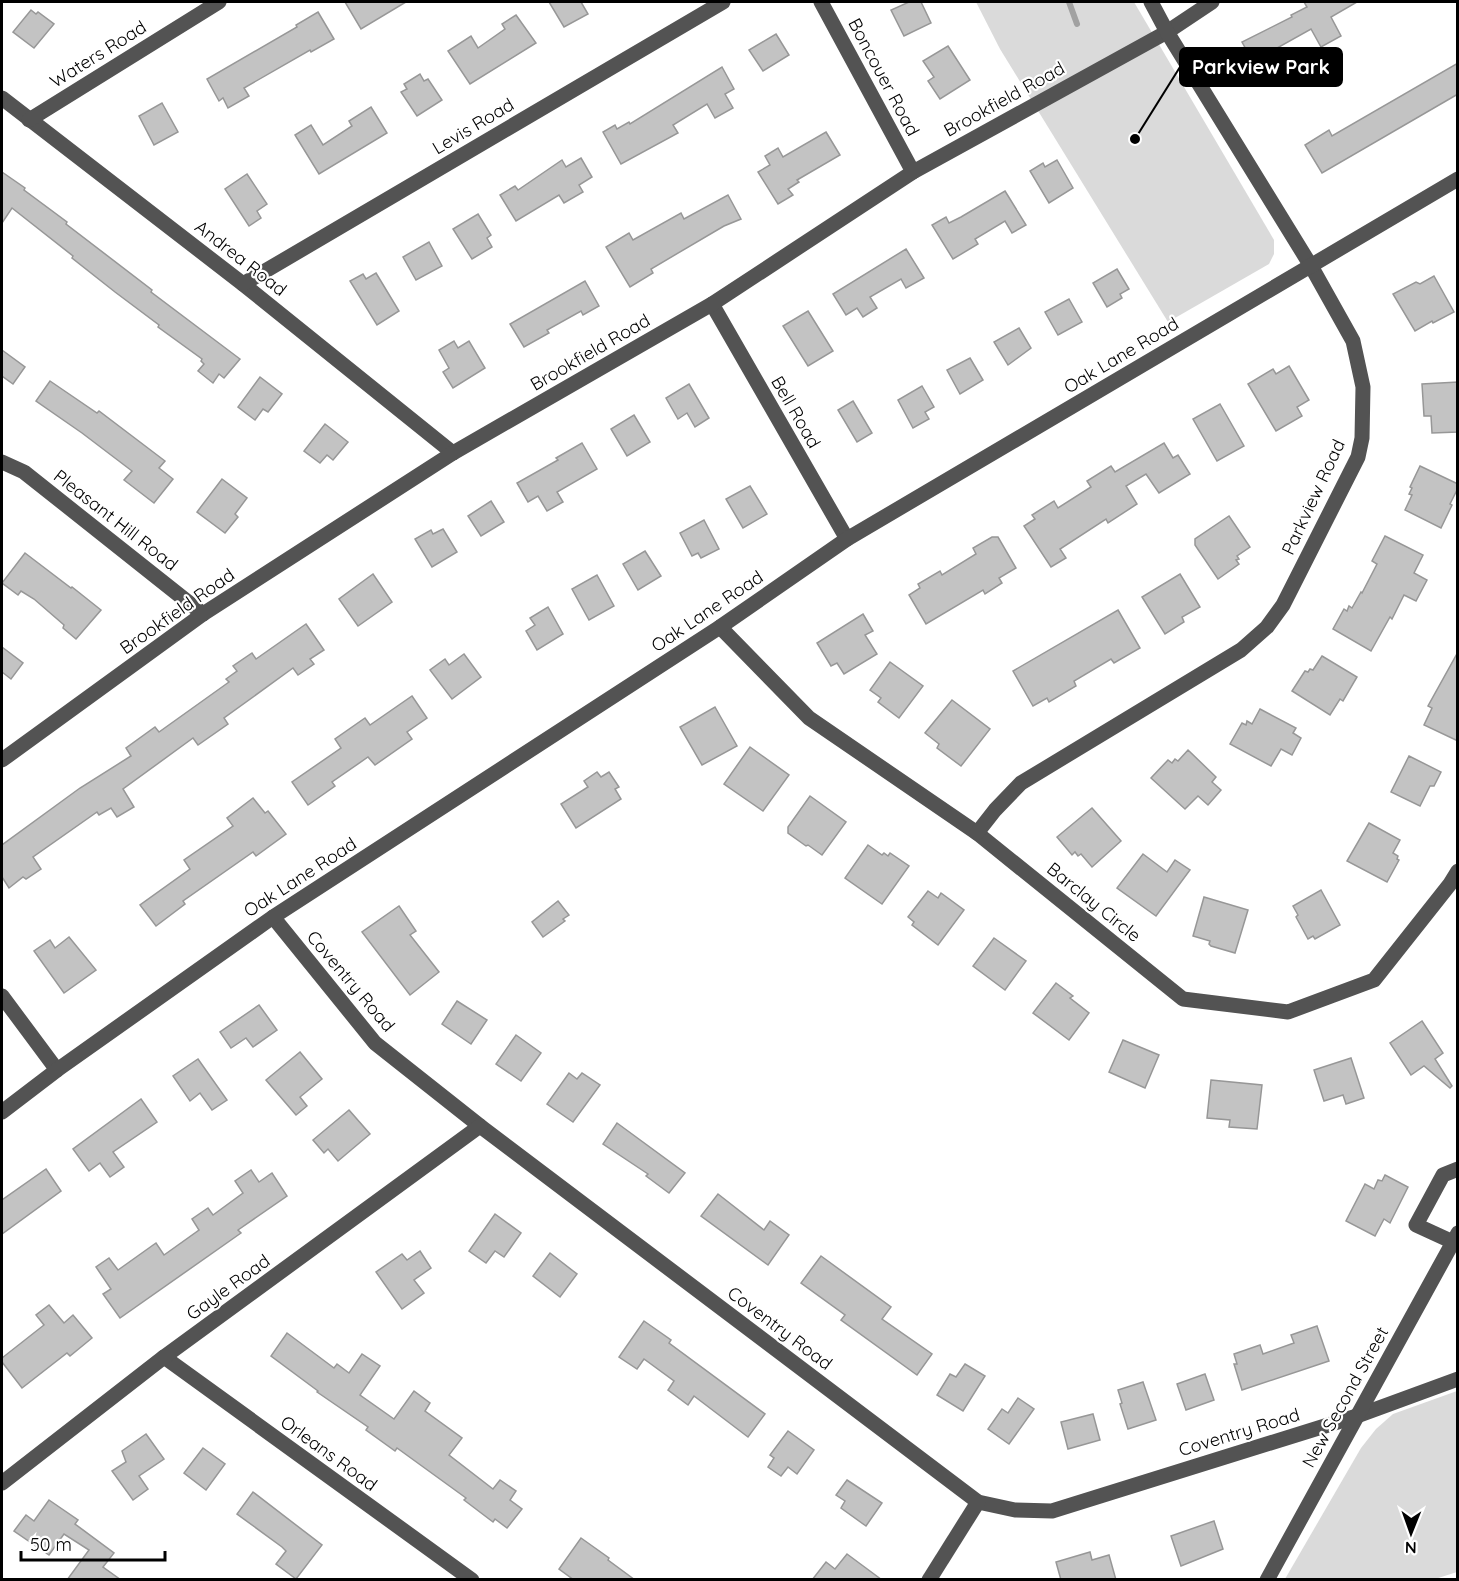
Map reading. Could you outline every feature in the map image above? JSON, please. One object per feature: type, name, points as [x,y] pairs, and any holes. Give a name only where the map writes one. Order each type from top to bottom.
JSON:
[{"type":"street","name":"Waters Road","points":[[29,120],[219,2]]},
{"type":"street","name":"Levis Road","points":[[243,284],[723,2]]},
{"type":"street","name":"Boncouer Road","points":[[821,2],[913,172]]},
{"type":"street","name":"Parkview Road","points":[[978,833],[994,810],[1021,783],[1241,650],[1267,627],[1283,605],[1358,457],[1362,438],[1363,387],[1353,341],[1311,266],[1167,32],[1151,2]]},
{"type":"street","name":"Brookfield Road","points":[[2,760],[203,614],[453,453],[712,304],[913,172],[1167,32],[1212,2]]},
{"type":"street","name":"Andrea Road","points":[[2,98],[243,284],[453,453]]},
{"type":"street","name":"Oak Lane Road","points":[[2,1112],[57,1070],[273,917],[720,627],[847,539],[1458,179]]},
{"type":"street","name":"Bell Road","points":[[712,304],[847,539]]},
{"type":"street","name":"Pleasant Hill Road","points":[[2,462],[24,472],[203,614]]},
{"type":"street","name":"Barclay Circle","points":[[720,627],[809,718],[978,833],[1183,999],[1288,1012],[1374,980],[1458,872]]},
{"type":"street","name":"Coventry Road","points":[[273,917],[375,1043],[480,1126],[978,1502],[1015,1510],[1052,1511],[1357,1416],[1458,1379]]},
{"type":"street","points":[[2,996],[57,1070]]},
{"type":"street","name":"Gayle Road","points":[[2,1483],[164,1357],[480,1126]]},
{"type":"street","points":[[1455,1238],[1416,1225],[1443,1175],[1458,1169]]},
{"type":"street","name":"New Second Street","points":[[1267,1580],[1455,1238]]},
{"type":"street","name":"Orleans Road","points":[[164,1357],[472,1580]]},
{"type":"street","points":[[929,1580],[978,1502]]},
{"type":"shaded area","points":[[976,2],[1134,2],[1274,240],[1274,254],[1269,264],[1168,322],[1000,49]]},
{"type":"shaded area","points":[[1457,1391],[1457,1572],[1432,1580],[1285,1579],[1361,1448],[1376,1429],[1393,1414]]},
{"type":"building","points":[[345,2],[406,2],[361,29]]},
{"type":"building","points":[[549,2],[581,2],[588,14],[564,27]]},
{"type":"building","points":[[909,2],[921,2],[931,23],[904,36],[891,10]]},
{"type":"building","points":[[1304,2],[1357,2],[1331,17],[1341,36],[1321,47],[1311,29],[1277,48],[1283,58],[1258,71],[1242,42],[1292,17],[1291,15],[1307,7]]},
{"type":"building","points":[[31,10],[36,14],[38,12],[54,24],[34,48],[13,32]]},
{"type":"building","points":[[318,12],[334,39],[311,52],[310,50],[244,88],[249,96],[228,108],[223,98],[219,101],[207,79],[297,27],[296,25]]},
{"type":"building","points":[[516,15],[536,43],[470,84],[448,51],[471,36],[478,48],[505,29],[502,24]]},
{"type":"building","points":[[776,34],[789,55],[763,71],[749,50]]},
{"type":"building","points":[[948,46],[970,80],[940,99],[928,81],[934,77],[923,61]]},
{"type":"building","points":[[1458,63],[1458,94],[1322,173],[1305,145],[1329,130],[1332,136]]},
{"type":"building","points":[[722,67],[734,89],[725,94],[733,108],[715,118],[707,104],[673,125],[678,133],[621,164],[603,132],[615,125],[617,129],[629,122],[630,124]]},
{"type":"building","points":[[420,74],[424,81],[428,79],[442,100],[417,116],[401,92],[407,89],[404,84]]},
{"type":"building","points":[[162,103],[178,132],[154,145],[139,116]]},
{"type":"building","points":[[371,107],[387,133],[319,174],[295,135],[311,125],[323,145],[352,126],[349,121]]},
{"type":"building","points":[[826,132],[840,155],[797,180],[799,182],[788,189],[793,195],[778,204],[758,172],[770,165],[765,156],[778,148],[783,157]]},
{"type":"building","points":[[581,158],[592,177],[579,185],[583,192],[564,203],[559,195],[516,221],[500,195],[515,186],[518,190],[562,160],[566,167]]},
{"type":"building","points":[[1057,160],[1073,188],[1049,203],[1030,171],[1043,163],[1045,167]]},
{"type":"building","points":[[2,172],[152,290],[151,292],[240,359],[224,378],[219,374],[213,383],[198,371],[204,364],[202,359],[158,327],[159,325],[12,208],[2,223]]},
{"type":"building","points":[[247,174],[267,204],[257,211],[261,218],[249,226],[225,189]]},
{"type":"building","points":[[1005,191],[1026,225],[1012,233],[1005,221],[975,239],[978,244],[953,259],[932,225],[946,217],[949,223]]},
{"type":"building","points":[[728,195],[741,219],[724,226],[651,269],[653,273],[630,287],[606,247],[629,233],[633,240],[681,213],[684,219]]},
{"type":"building","points":[[478,214],[491,235],[487,238],[492,247],[472,259],[453,229]]},
{"type":"building","points":[[429,242],[442,266],[416,280],[403,257]]},
{"type":"building","points":[[906,249],[924,278],[906,288],[901,279],[870,297],[877,308],[863,317],[857,308],[846,315],[833,294]]},
{"type":"building","points":[[1117,269],[1129,289],[1120,294],[1122,298],[1107,307],[1093,283]]},
{"type":"building","points":[[376,273],[399,311],[377,325],[350,281],[363,274],[366,279]]},
{"type":"building","points":[[1434,276],[1454,312],[1415,331],[1393,294]]},
{"type":"building","points":[[585,281],[599,306],[583,315],[581,311],[547,330],[549,333],[524,347],[510,324]]},
{"type":"building","points":[[1069,299],[1082,322],[1058,335],[1045,312]]},
{"type":"building","points":[[808,311],[833,351],[808,366],[783,326]]},
{"type":"building","points":[[1019,328],[1031,348],[1008,365],[994,342]]},
{"type":"building","points":[[454,341],[458,348],[469,341],[485,368],[453,388],[443,372],[449,368],[439,350]]},
{"type":"building","points":[[2,350],[25,367],[13,384],[2,376]]},
{"type":"building","points":[[970,358],[983,380],[960,394],[947,370]]},
{"type":"building","points":[[1289,366],[1309,400],[1297,407],[1302,416],[1276,431],[1248,384],[1273,369],[1276,374]]},
{"type":"building","points":[[260,377],[282,394],[268,412],[263,409],[255,420],[238,407]]},
{"type":"building","points":[[50,381],[97,413],[99,411],[165,461],[159,468],[173,479],[154,503],[124,480],[132,471],[36,401]]},
{"type":"building","points":[[1458,382],[1458,432],[1432,433],[1431,416],[1424,416],[1422,384]]},
{"type":"building","points":[[689,384],[709,418],[695,427],[687,413],[678,419],[666,398]]},
{"type":"building","points":[[922,386],[934,407],[925,412],[929,419],[913,428],[898,400]]},
{"type":"building","points":[[853,401],[872,433],[857,442],[838,410]]},
{"type":"building","points":[[1220,404],[1244,446],[1217,461],[1193,419]]},
{"type":"building","points":[[634,415],[650,442],[627,456],[611,429]]},
{"type":"building","points":[[325,424],[348,442],[333,460],[327,455],[320,463],[304,451]]},
{"type":"building","points":[[582,443],[597,469],[557,492],[563,502],[547,511],[538,496],[528,502],[517,483],[558,460],[556,458]]},
{"type":"building","points":[[1164,443],[1173,458],[1178,455],[1190,474],[1159,493],[1146,474],[1126,486],[1137,504],[1108,523],[1106,519],[1060,549],[1066,558],[1051,567],[1024,526],[1035,519],[1032,515],[1054,501],[1058,508],[1091,487],[1087,481],[1111,466],[1115,472]]},
{"type":"building","points":[[1420,466],[1458,484],[1450,504],[1452,505],[1441,528],[1405,510],[1412,495],[1409,494],[1412,488],[1410,487]]},
{"type":"building","points":[[222,479],[247,498],[235,514],[238,517],[225,533],[197,512]]},
{"type":"building","points":[[750,486],[767,514],[743,528],[726,499]]},
{"type":"building","points":[[491,501],[504,522],[481,536],[468,516]]},
{"type":"building","points":[[1229,516],[1250,547],[1237,556],[1239,559],[1236,560],[1239,564],[1218,579],[1195,545],[1195,539]]},
{"type":"building","points":[[704,520],[719,549],[701,558],[698,553],[692,556],[680,533]]},
{"type":"building","points":[[443,529],[457,552],[432,567],[415,539],[431,530],[433,534]]},
{"type":"building","points":[[1385,536],[1423,555],[1414,573],[1427,580],[1416,601],[1404,595],[1392,619],[1390,617],[1371,651],[1333,629],[1344,609],[1347,611],[1349,606],[1352,608],[1362,593],[1377,564],[1372,561]]},
{"type":"building","points":[[992,537],[998,537],[1016,568],[999,578],[1002,583],[985,594],[983,590],[926,624],[909,595],[920,588],[918,584],[940,571],[942,575],[976,554],[973,548]]},
{"type":"building","points":[[645,551],[661,576],[638,590],[623,564]]},
{"type":"building","points":[[25,553],[101,610],[76,639],[63,628],[64,625],[34,599],[21,591],[18,595],[2,583]]},
{"type":"building","points":[[373,574],[392,602],[358,626],[339,599]]},
{"type":"building","points":[[1180,574],[1200,607],[1182,617],[1184,622],[1165,634],[1142,597]]},
{"type":"building","points":[[597,575],[614,606],[589,620],[572,589]]},
{"type":"building","points":[[548,607],[563,634],[537,650],[526,631],[535,625],[530,618]]},
{"type":"building","points":[[1118,610],[1140,648],[1114,663],[1111,659],[1074,681],[1076,686],[1049,702],[1047,698],[1033,706],[1013,671]]},
{"type":"building","points":[[863,614],[873,631],[865,635],[877,654],[844,674],[837,663],[831,666],[817,643]]},
{"type":"building","points":[[306,624],[324,650],[310,659],[314,664],[298,675],[293,668],[224,718],[228,724],[198,745],[193,738],[123,789],[134,807],[117,817],[111,808],[99,815],[97,812],[33,857],[41,869],[26,879],[23,877],[9,888],[2,877],[2,845],[80,788],[131,756],[126,748],[155,727],[159,732],[229,682],[226,679],[237,671],[233,666],[252,653],[256,659]]},
{"type":"building","points":[[2,647],[23,663],[11,679],[2,672]]},
{"type":"building","points":[[1458,652],[1458,741],[1424,725],[1432,708],[1428,706]]},
{"type":"building","points":[[464,654],[481,677],[452,699],[430,670],[445,659],[449,665]]},
{"type":"building","points":[[1322,656],[1357,677],[1343,701],[1340,699],[1330,715],[1292,691],[1305,671],[1313,670]]},
{"type":"building","points":[[890,662],[923,686],[899,718],[878,702],[881,698],[870,690]]},
{"type":"building","points":[[412,696],[427,718],[407,732],[412,739],[375,765],[368,757],[332,782],[335,786],[308,805],[292,782],[341,748],[335,739],[365,718],[370,725]]},
{"type":"building","points":[[952,700],[990,729],[961,766],[937,748],[939,744],[925,733]]},
{"type":"building","points":[[715,707],[737,746],[702,765],[680,727]]},
{"type":"building","points":[[1260,709],[1296,728],[1293,733],[1301,738],[1292,755],[1281,749],[1271,766],[1230,744],[1242,723],[1246,725],[1247,721],[1252,724]]},
{"type":"building","points":[[750,747],[789,775],[763,811],[724,784]]},
{"type":"building","points":[[1188,750],[1216,777],[1212,782],[1221,790],[1208,805],[1198,796],[1185,809],[1151,778],[1168,760],[1172,763],[1175,759],[1178,761]]},
{"type":"building","points":[[1409,756],[1441,772],[1434,786],[1430,786],[1420,806],[1391,792]]},
{"type":"building","points":[[597,772],[601,777],[609,772],[619,787],[615,789],[621,799],[576,828],[561,804],[588,787],[584,781]]},
{"type":"building","points":[[810,796],[846,822],[822,855],[788,833],[788,827]]},
{"type":"building","points":[[253,798],[265,813],[268,811],[286,834],[256,856],[253,852],[183,901],[185,904],[156,926],[140,905],[190,869],[184,860],[233,826],[227,818]]},
{"type":"building","points":[[1092,808],[1121,841],[1092,867],[1081,854],[1078,856],[1075,852],[1072,855],[1057,837]]},
{"type":"building","points":[[1369,823],[1400,840],[1393,853],[1398,856],[1399,860],[1387,882],[1347,861]]},
{"type":"building","points":[[868,845],[882,855],[884,853],[888,856],[890,853],[909,866],[882,904],[845,878]]},
{"type":"building","points":[[1143,854],[1167,872],[1175,860],[1190,870],[1156,916],[1117,888]]},
{"type":"building","points":[[1321,890],[1340,925],[1315,939],[1313,936],[1308,939],[1296,917],[1298,915],[1293,906]]},
{"type":"building","points":[[928,891],[938,898],[941,893],[964,910],[938,945],[912,925],[914,922],[908,917]]},
{"type":"building","points":[[1204,897],[1248,910],[1235,953],[1211,946],[1210,941],[1193,936]]},
{"type":"building","points":[[558,901],[569,915],[563,919],[565,921],[543,937],[532,922]]},
{"type":"building","points":[[399,906],[416,931],[410,935],[439,972],[410,995],[362,932]]},
{"type":"building","points":[[69,937],[96,970],[64,993],[34,951],[50,940],[55,948]]},
{"type":"building","points":[[994,938],[1026,961],[1005,990],[973,966]]},
{"type":"building","points":[[1056,983],[1073,996],[1070,998],[1089,1013],[1069,1040],[1033,1013]]},
{"type":"building","points":[[457,1001],[487,1020],[471,1044],[442,1024]]},
{"type":"building","points":[[259,1005],[277,1030],[253,1047],[246,1038],[231,1048],[220,1032]]},
{"type":"building","points":[[1422,1021],[1443,1053],[1435,1059],[1452,1086],[1450,1088],[1424,1066],[1411,1075],[1390,1043]]},
{"type":"building","points":[[516,1035],[541,1053],[521,1081],[496,1064]]},
{"type":"building","points":[[1123,1040],[1159,1055],[1145,1088],[1109,1072]]},
{"type":"building","points":[[300,1052],[322,1079],[300,1097],[307,1106],[296,1115],[266,1080]]},
{"type":"building","points":[[1351,1058],[1364,1098],[1346,1104],[1343,1095],[1324,1101],[1314,1070]]},
{"type":"building","points":[[198,1059],[227,1100],[212,1110],[200,1093],[190,1101],[173,1076]]},
{"type":"building","points":[[569,1073],[577,1079],[582,1073],[600,1085],[573,1122],[547,1104]]},
{"type":"building","points":[[1211,1080],[1262,1085],[1257,1129],[1229,1127],[1230,1120],[1207,1118]]},
{"type":"building","points":[[141,1099],[157,1122],[113,1152],[124,1167],[110,1177],[100,1163],[89,1171],[73,1149]]},
{"type":"building","points":[[349,1110],[370,1134],[338,1161],[328,1149],[324,1153],[313,1140]]},
{"type":"building","points":[[617,1123],[685,1173],[669,1193],[646,1176],[648,1174],[603,1144]]},
{"type":"building","points":[[46,1169],[61,1191],[2,1234],[2,1200]]},
{"type":"building","points":[[251,1170],[259,1182],[272,1173],[287,1196],[238,1230],[241,1233],[120,1318],[103,1294],[111,1289],[96,1267],[109,1258],[118,1270],[156,1243],[164,1255],[199,1230],[192,1219],[208,1208],[213,1215],[243,1193],[235,1181]]},
{"type":"building","points":[[1385,1175],[1408,1187],[1390,1223],[1384,1219],[1375,1236],[1346,1221],[1365,1184],[1374,1189],[1378,1180],[1382,1181]]},
{"type":"building","points":[[718,1194],[764,1230],[770,1221],[789,1235],[768,1265],[701,1216]]},
{"type":"building","points":[[495,1214],[521,1233],[504,1257],[495,1251],[486,1263],[469,1251]]},
{"type":"building","points":[[420,1251],[431,1268],[414,1280],[424,1293],[402,1309],[376,1272],[402,1254],[407,1260]]},
{"type":"building","points":[[550,1253],[577,1274],[560,1297],[533,1276]]},
{"type":"building","points":[[821,1256],[891,1307],[882,1319],[932,1354],[917,1375],[841,1320],[845,1315],[801,1283]]},
{"type":"building","points":[[49,1305],[64,1323],[73,1315],[92,1338],[70,1356],[67,1353],[22,1388],[2,1362],[2,1358],[44,1325],[36,1315]]},
{"type":"building","points":[[644,1321],[671,1340],[669,1343],[765,1414],[748,1437],[694,1396],[688,1405],[668,1390],[674,1381],[644,1359],[637,1369],[619,1357]]},
{"type":"building","points":[[1317,1326],[1329,1361],[1242,1390],[1234,1364],[1237,1364],[1234,1354],[1260,1345],[1263,1354],[1294,1343],[1291,1335]]},
{"type":"building","points":[[287,1333],[334,1368],[337,1364],[349,1373],[362,1354],[380,1366],[360,1395],[394,1419],[414,1391],[430,1403],[425,1411],[462,1438],[449,1455],[493,1489],[500,1480],[516,1491],[510,1500],[522,1509],[507,1528],[495,1519],[493,1522],[464,1500],[466,1498],[397,1448],[395,1451],[366,1430],[368,1427],[317,1392],[271,1356]]},
{"type":"building","points":[[965,1364],[985,1376],[963,1411],[937,1395],[950,1374],[956,1377]]},
{"type":"building","points":[[1205,1374],[1214,1400],[1186,1410],[1177,1384]]},
{"type":"building","points":[[1143,1382],[1156,1420],[1128,1429],[1118,1390]]},
{"type":"building","points":[[1018,1398],[1034,1409],[1009,1444],[988,1429],[1002,1409],[1008,1413]]},
{"type":"building","points":[[1093,1414],[1100,1440],[1068,1449],[1061,1422]]},
{"type":"building","points":[[788,1431],[814,1450],[797,1474],[788,1467],[781,1476],[768,1467],[774,1458],[770,1455]]},
{"type":"building","points":[[146,1434],[164,1459],[139,1476],[148,1489],[133,1500],[112,1471],[126,1462],[122,1451]]},
{"type":"building","points":[[203,1448],[225,1464],[206,1490],[184,1473]]},
{"type":"building","points":[[847,1480],[882,1503],[866,1526],[841,1508],[845,1501],[836,1495]]},
{"type":"building","points":[[253,1492],[322,1545],[296,1579],[276,1564],[286,1551],[237,1514]]},
{"type":"building","points":[[49,1500],[78,1520],[75,1524],[114,1553],[103,1567],[121,1580],[67,1580],[89,1550],[64,1534],[49,1555],[14,1531],[26,1515],[34,1521]]},
{"type":"building","points":[[1214,1521],[1223,1549],[1181,1566],[1171,1536]]},
{"type":"building","points":[[581,1538],[635,1580],[574,1580],[559,1569]]},
{"type":"building","points":[[1090,1552],[1092,1560],[1109,1555],[1116,1580],[1061,1580],[1056,1562]]},
{"type":"building","points":[[847,1554],[882,1580],[812,1580],[826,1562],[835,1569]]},
{"type":"waterway","points":[[1069,2],[1077,24]]},
{"type":"place","name":"Parkview Park","points":[[1135,139]]}]
